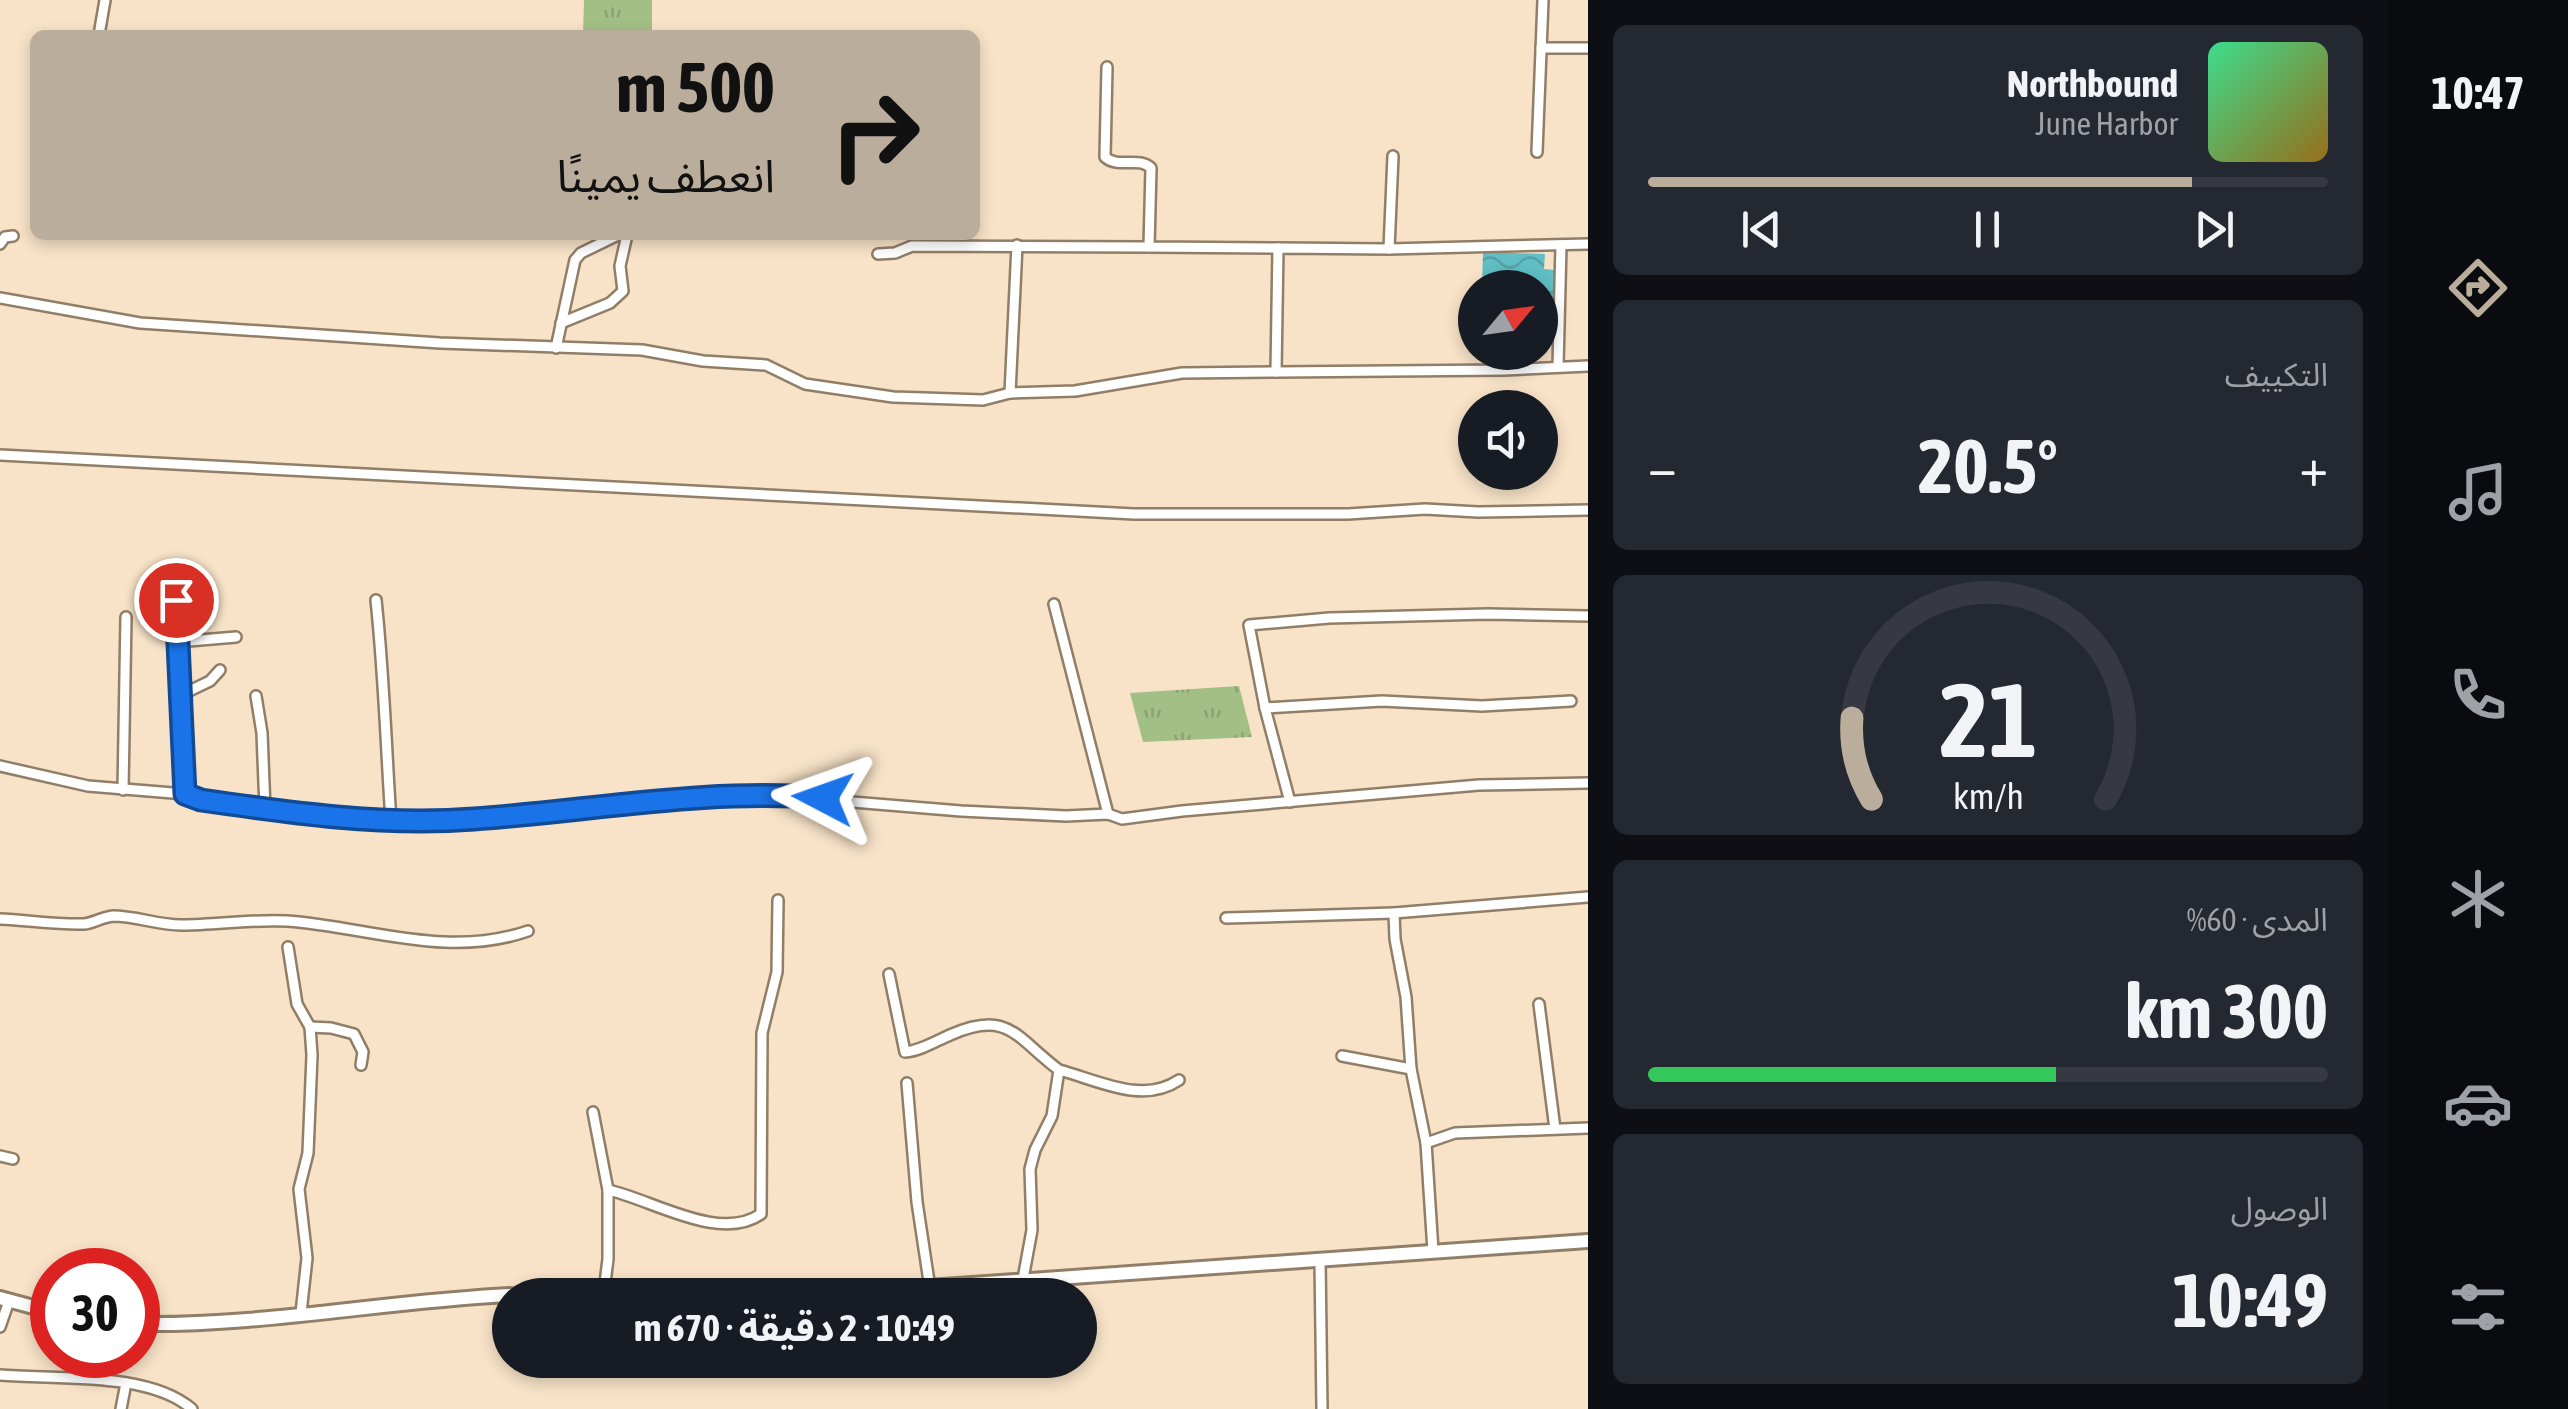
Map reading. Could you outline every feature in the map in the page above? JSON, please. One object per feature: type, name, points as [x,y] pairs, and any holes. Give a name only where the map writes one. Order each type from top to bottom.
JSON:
[{"type":"street","points":[[100,30],[104,0]]},
{"type":"street","points":[[1537,152],[1543,0]]},
{"type":"street","points":[[1541,48],[1588,48]]},
{"type":"street","points":[[1107,68],[1105,157],[1112,162],[1144,163],[1151,168],[1149,248]]},
{"type":"street","points":[[1389,249],[1393,156]]},
{"type":"street","points":[[0,244],[5,237],[13,236]]},
{"type":"street","points":[[556,348],[576,260],[608,240]]},
{"type":"street","points":[[561,322],[610,303],[623,292],[620,266],[625,240]]},
{"type":"street","points":[[1561,244],[1558,366],[1588,366]]},
{"type":"street","points":[[878,254],[912,246],[1389,249],[1588,244]]},
{"type":"street","points":[[1010,393],[1017,246]]},
{"type":"street","points":[[1276,372],[1278,248]]},
{"type":"street","points":[[0,298],[140,323],[556,348],[620,348],[703,361],[758,364],[805,384],[893,397],[984,400],[1010,393],[1075,391],[1182,372],[1504,370]]},
{"type":"street","points":[[0,455],[1134,514],[1348,514],[1425,508],[1478,512],[1588,510]]},
{"type":"street","points":[[176,600],[185,794]]},
{"type":"street","points":[[376,600],[391,820]]},
{"type":"street","points":[[1054,604],[1108,814]]},
{"type":"street","points":[[1290,802],[1265,708],[1249,624],[1488,614],[1588,616]]},
{"type":"street","points":[[123,790],[126,617]]},
{"type":"street","points":[[177,642],[236,637]]},
{"type":"street","points":[[181,695],[210,681],[220,670]]},
{"type":"street","points":[[256,696],[265,809]]},
{"type":"street","points":[[1265,708],[1382,701],[1482,706],[1571,701]]},
{"type":"street","points":[[0,766],[88,786],[185,794],[265,809],[391,820],[472,819],[757,794],[996,813],[1108,814],[1122,819],[1480,785],[1588,783]]},
{"type":"street","points":[[1226,918],[1394,913],[1588,897]]},
{"type":"street","points":[[608,1190],[694,1219],[740,1221],[761,1214],[762,1033],[777,972],[778,900]]},
{"type":"street","points":[[1394,913],[1394,940],[1406,998],[1410,1069],[1426,1143],[1434,1251]]},
{"type":"street","points":[[0,919],[89,924],[112,916],[178,925],[285,921],[341,926],[410,941],[455,944],[492,942],[528,932]]},
{"type":"street","points":[[288,947],[298,1004],[310,1028],[312,1056],[308,1153],[299,1189],[307,1258],[301,1313]]},
{"type":"street","points":[[889,974],[905,1052],[989,1023],[1015,1030],[1059,1070],[1148,1092],[1179,1080]]},
{"type":"street","points":[[1540,1004],[1555,1129]]},
{"type":"street","points":[[310,1028],[354,1034],[362,1052],[360,1065]]},
{"type":"street","points":[[1342,1056],[1410,1069]]},
{"type":"street","points":[[1022,1278],[1032,1230],[1030,1169],[1052,1116],[1059,1070]]},
{"type":"street","points":[[907,1083],[916,1202],[928,1278]]},
{"type":"street","points":[[593,1112],[608,1190],[606,1278]]},
{"type":"street","points":[[1426,1143],[1455,1133],[1588,1128]]},
{"type":"street","points":[[0,1156],[13,1159]]},
{"type":"street","points":[[1038,1278],[1588,1241]]},
{"type":"street","points":[[1320,1260],[1322,1409]]},
{"type":"street","points":[[160,1323],[492,1296]]},
{"type":"street","points":[[0,1327],[4,1299],[30,1306]]},
{"type":"street","points":[[0,1375],[126,1382],[192,1409]]},
{"type":"street","points":[[121,1409],[126,1382]]},
{"type":"green space","points":[[584,0],[652,0],[652,30],[583,30]]},
{"type":"green space","points":[[1239,686],[1252,737],[1143,742],[1130,693]]},
{"type":"water","points":[[1483,252],[1545,254],[1544,269],[1554,270],[1482,270]]},
{"type":"route","points":[[176,600],[185,794],[201,800],[354,819],[414,820],[472,819],[757,794],[823,798]]}]
